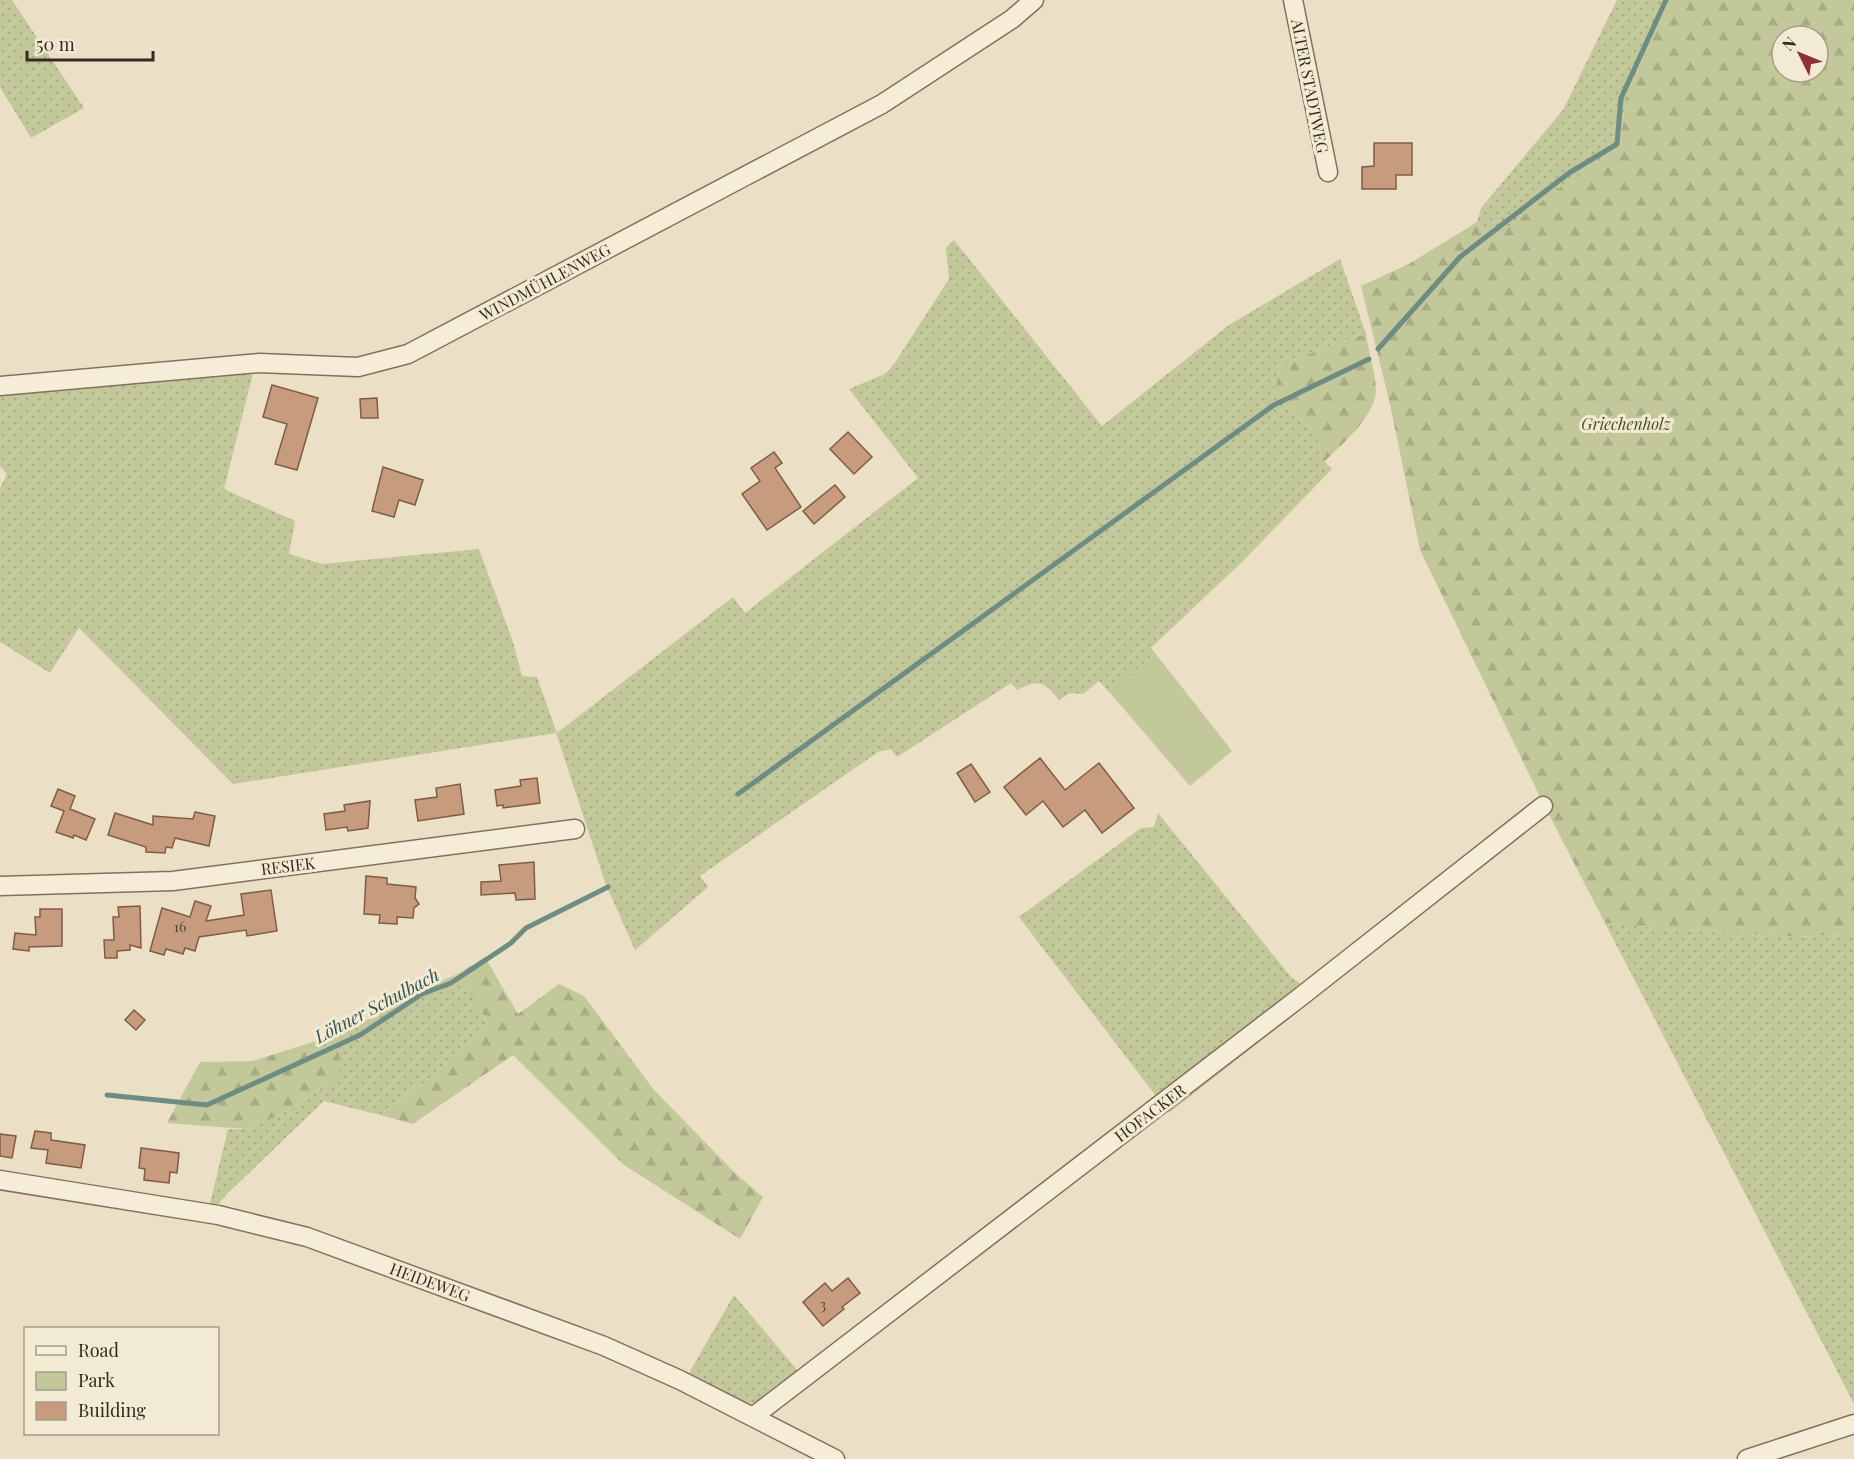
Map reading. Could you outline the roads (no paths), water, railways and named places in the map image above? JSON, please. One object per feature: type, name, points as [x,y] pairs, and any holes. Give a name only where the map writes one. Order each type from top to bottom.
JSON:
[{"type":"street","name":"WINDMÜHLENWEG","points":[[0,386],[259,363],[358,367],[408,354],[882,104],[1012,19],[1034,0]]},
{"type":"street","name":"ALTER STADTWEG","points":[[1293,0],[1328,172]]},
{"type":"street","name":"HOFACKER","points":[[754,1416],[1299,999],[1543,806]]},
{"type":"street","name":"RESIEK","points":[[0,886],[174,881],[575,829]]},
{"type":"street","name":"HEIDEWEG","points":[[0,1180],[218,1215],[307,1237],[604,1347],[680,1380],[835,1459]]},
{"type":"street","points":[[1747,1459],[1854,1424]]},
{"type":"waterway","points":[[1378,349],[1460,257],[1569,173],[1617,144],[1621,98],[1666,0]]},
{"type":"waterway","points":[[738,794],[1274,405],[1369,359]]},
{"type":"waterway","name":"Löhner Schulbach","points":[[107,1095],[207,1105],[360,1035],[422,994],[451,983],[511,943],[526,928],[608,887]]},
{"type":"park label","name":"Griechenholz","points":[[1626,424]]}]
